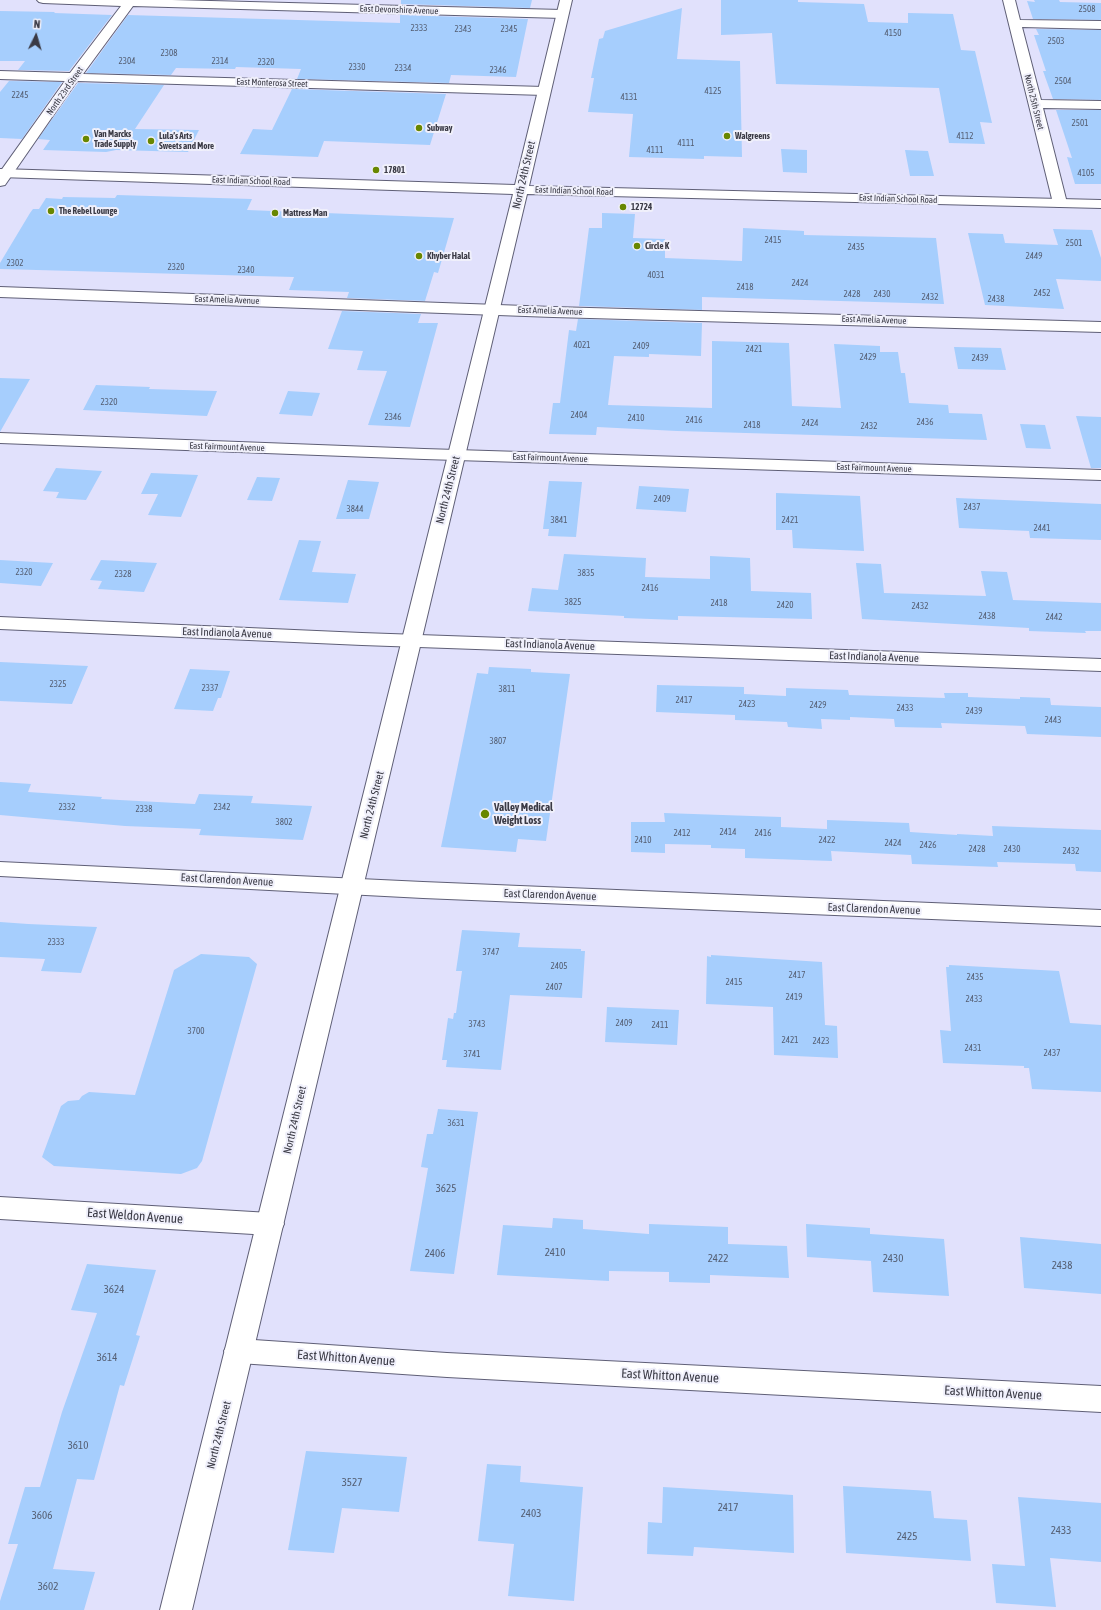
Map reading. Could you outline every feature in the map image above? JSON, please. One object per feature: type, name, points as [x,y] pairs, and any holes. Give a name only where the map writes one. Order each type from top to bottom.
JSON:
[{"type":"street","name":"East Devonshire Avenue","points":[[43,0],[130,1],[562,14]]},
{"type":"street","name":"North 24th Street","points":[[176,1610],[493,309],[566,0]]},
{"type":"street","name":"North 25th Street","points":[[1009,0],[1060,203]]},
{"type":"street","name":"North 23rd Street","points":[[2,176],[130,1]]},
{"type":"street","points":[[1015,23],[1101,25]]},
{"type":"street","name":"East Monterosa Street","points":[[0,75],[544,91]]},
{"type":"street","points":[[1035,104],[1101,105]]},
{"type":"street","name":"East Indian School Road","points":[[2,176],[1101,204]]},
{"type":"street","name":"East Amelia Avenue","points":[[0,292],[493,309],[1101,327]]},
{"type":"street","name":"East Fairmount Avenue","points":[[0,438],[457,455],[1101,475]]},
{"type":"street","name":"East Indianola Avenue","points":[[0,623],[412,640],[1101,665]]},
{"type":"street","name":"East Clarendon Avenue","points":[[0,869],[352,886],[1101,918]]},
{"type":"street","name":"East Weldon Avenue","points":[[0,1208],[270,1224]]},
{"type":"street","name":"East Whitton Avenue","points":[[239,1351],[447,1365],[1101,1399]]},
{"type":"building","points":[[401,0],[532,0],[530,8],[401,4]]},
{"type":"building","points":[[721,0],[798,0],[798,2],[864,4],[868,22],[908,23],[908,13],[953,14],[961,50],[975,51],[992,123],[980,122],[985,144],[949,143],[939,88],[776,84],[772,33],[721,35]]},
{"type":"building","points":[[1034,0],[1101,3],[1101,20],[1033,19],[1027,1],[1035,2]]},
{"type":"building","points":[[682,8],[677,59],[740,61],[742,157],[704,156],[704,159],[629,157],[633,114],[588,112],[594,78],[591,78],[599,39],[603,38],[605,31]]},
{"type":"building","points":[[0,11],[112,15],[69,71],[18,70],[25,61],[0,61]]},
{"type":"building","points":[[128,15],[400,23],[400,15],[528,19],[516,77],[451,75],[449,83],[297,79],[301,69],[236,67],[235,69],[176,68],[171,75],[86,73]]},
{"type":"building","points":[[1036,29],[1101,30],[1101,100],[1053,99],[1043,71],[1046,71],[1034,35],[1039,35]]},
{"type":"building","points":[[9,81],[62,82],[22,139],[0,138],[0,92]]},
{"type":"building","points":[[78,83],[164,85],[135,129],[199,130],[188,152],[43,150],[50,140],[38,139]]},
{"type":"building","points":[[292,89],[446,94],[430,145],[324,141],[318,157],[240,154],[253,129],[272,130]]},
{"type":"building","points":[[1056,110],[1101,110],[1101,184],[1075,184],[1067,157],[1072,158]]},
{"type":"building","points":[[781,149],[807,150],[807,173],[783,172]]},
{"type":"building","points":[[905,150],[928,151],[934,176],[910,176]]},
{"type":"building","points":[[117,195],[252,199],[247,210],[454,218],[438,273],[434,272],[425,301],[347,298],[349,292],[289,290],[294,277],[0,269],[0,263],[30,213],[33,209],[39,209],[46,198],[115,198]]},
{"type":"building","points":[[602,213],[635,214],[633,238],[665,239],[665,258],[742,261],[743,228],[804,231],[804,235],[936,238],[944,304],[702,297],[702,310],[579,306],[589,228],[602,228]]},
{"type":"building","points":[[1053,229],[1092,230],[1101,258],[1101,281],[1056,279],[1064,309],[985,305],[968,233],[1003,234],[1005,243],[1058,245]]},
{"type":"building","points":[[342,311],[421,314],[418,323],[438,323],[410,427],[368,425],[387,371],[357,370],[363,351],[328,349]]},
{"type":"building","points":[[578,319],[702,323],[701,356],[649,354],[649,357],[614,356],[608,405],[712,408],[712,341],[789,343],[792,406],[841,408],[834,344],[880,346],[880,352],[898,352],[901,373],[905,373],[909,403],[948,405],[949,413],[982,414],[987,440],[677,431],[597,427],[596,435],[549,434],[553,403],[560,403],[569,330],[576,331]]},
{"type":"building","points":[[954,347],[1001,348],[1006,370],[958,369]]},
{"type":"building","points":[[0,378],[30,379],[0,432]]},
{"type":"building","points":[[96,385],[150,387],[149,389],[217,391],[207,416],[83,410]]},
{"type":"building","points":[[288,391],[320,393],[312,416],[279,414]]},
{"type":"building","points":[[1076,416],[1101,417],[1101,468],[1091,468]]},
{"type":"building","points":[[1020,424],[1045,425],[1051,449],[1026,448]]},
{"type":"building","points":[[56,468],[102,471],[86,500],[56,498],[59,492],[43,491]]},
{"type":"building","points":[[151,473],[198,475],[181,517],[148,515],[158,494],[141,494]]},
{"type":"building","points":[[257,477],[280,478],[272,501],[247,500]]},
{"type":"building","points":[[348,480],[379,482],[369,519],[336,519]]},
{"type":"building","points":[[549,481],[582,482],[576,537],[548,536],[549,529],[543,529]]},
{"type":"building","points":[[639,486],[689,489],[686,512],[636,509]]},
{"type":"building","points":[[776,493],[860,496],[864,551],[793,548],[792,530],[776,530]]},
{"type":"building","points":[[956,498],[1101,504],[1101,540],[1030,538],[1029,531],[959,528]]},
{"type":"building","points":[[299,540],[321,541],[312,572],[356,574],[348,603],[279,600]]},
{"type":"building","points":[[564,554],[646,558],[645,577],[710,579],[710,556],[750,558],[751,591],[811,593],[812,619],[678,616],[678,620],[624,618],[624,616],[528,611],[532,588],[558,590]]},
{"type":"building","points":[[0,560],[53,563],[41,586],[0,583]]},
{"type":"building","points":[[101,560],[157,563],[144,592],[98,589],[102,581],[90,580]]},
{"type":"building","points":[[856,563],[881,564],[884,593],[986,596],[981,571],[1007,572],[1013,600],[1101,603],[1101,631],[1085,631],[1086,633],[1029,631],[1029,628],[862,619]]},
{"type":"building","points":[[0,662],[88,666],[72,704],[0,701]]},
{"type":"building","points":[[489,667],[531,669],[531,672],[570,674],[546,841],[518,839],[516,852],[441,847],[477,673],[488,674]]},
{"type":"building","points":[[190,669],[230,671],[221,698],[218,698],[213,711],[174,709]]},
{"type":"building","points":[[657,685],[744,687],[744,694],[786,696],[786,688],[848,690],[849,695],[945,698],[944,693],[968,693],[968,697],[1020,699],[1020,697],[1050,698],[1051,705],[1101,707],[1101,737],[1027,734],[1025,726],[941,723],[942,728],[895,727],[894,719],[850,717],[850,720],[821,719],[822,729],[788,727],[787,722],[735,720],[735,715],[656,712]]},
{"type":"building","points":[[0,782],[31,784],[28,792],[102,797],[101,799],[195,804],[199,794],[253,796],[251,803],[312,806],[303,840],[199,835],[201,829],[125,826],[0,815]]},
{"type":"building","points":[[664,813],[781,817],[781,827],[827,829],[827,820],[909,823],[910,832],[957,835],[993,836],[992,826],[1101,830],[1101,872],[1076,871],[1075,864],[997,862],[998,867],[912,864],[911,855],[831,851],[832,861],[745,858],[745,849],[711,848],[711,845],[665,844],[665,853],[631,852],[631,822],[665,822]]},
{"type":"building","points":[[0,922],[97,927],[81,973],[41,971],[45,959],[0,957]]},
{"type":"building","points":[[462,930],[520,933],[518,947],[581,949],[581,951],[585,951],[582,998],[510,995],[501,1070],[446,1067],[447,1060],[442,1060],[448,1018],[453,1019],[454,1013],[456,1013],[462,971],[456,971]]},
{"type":"building","points":[[201,954],[249,957],[257,964],[202,1161],[197,1168],[181,1174],[54,1166],[42,1157],[61,1106],[68,1101],[79,1100],[82,1096],[89,1092],[135,1095],[174,970]]},
{"type":"building","points":[[711,955],[822,962],[825,1025],[837,1026],[838,1058],[774,1055],[773,1007],[706,1004],[707,956],[711,957]]},
{"type":"building","points":[[949,965],[1059,971],[1070,1023],[1101,1025],[1101,1092],[1032,1089],[1029,1068],[1024,1068],[1024,1066],[943,1063],[940,1030],[951,1031],[946,967],[949,967]]},
{"type":"building","points":[[607,1007],[679,1010],[677,1045],[605,1042]]},
{"type":"building","points":[[438,1109],[478,1112],[454,1274],[410,1271],[428,1168],[421,1167],[427,1134],[433,1134]]},
{"type":"building","points":[[553,1218],[583,1220],[583,1229],[649,1234],[649,1224],[728,1227],[728,1244],[787,1246],[789,1278],[710,1275],[710,1283],[669,1282],[669,1272],[609,1271],[609,1281],[497,1275],[503,1225],[552,1228]]},
{"type":"building","points":[[806,1224],[870,1228],[870,1234],[944,1239],[949,1296],[873,1292],[871,1261],[807,1257]]},
{"type":"building","points":[[1020,1237],[1101,1244],[1101,1294],[1024,1288]]},
{"type":"building","points":[[87,1264],[156,1270],[136,1335],[140,1336],[124,1386],[120,1385],[94,1480],[77,1479],[53,1569],[95,1572],[84,1610],[0,1610],[0,1601],[18,1544],[8,1544],[25,1487],[40,1487],[62,1412],[97,1313],[71,1310]]},
{"type":"building","points":[[306,1451],[407,1457],[399,1512],[342,1508],[334,1553],[288,1550]]},
{"type":"building","points":[[487,1464],[521,1466],[520,1482],[583,1487],[574,1601],[508,1596],[514,1544],[478,1541]]},
{"type":"building","points":[[843,1486],[931,1491],[934,1518],[967,1520],[971,1561],[846,1553]]},
{"type":"building","points":[[663,1487],[793,1495],[794,1553],[694,1547],[693,1556],[647,1554],[648,1522],[662,1523]]},
{"type":"building","points":[[1018,1497],[1101,1503],[1101,1562],[1050,1558],[1056,1607],[996,1603],[992,1564],[1025,1566]]},
{"type":"place","name":"Subway","points":[[419,128]]},
{"type":"place","name":"Walgreens","points":[[727,136]]},
{"type":"place","name":"Van Marcks Trade Supply","points":[[86,139]]},
{"type":"place","name":"Lula’s Arts Sweets and More","points":[[151,141]]},
{"type":"place","name":"17801","points":[[376,170]]},
{"type":"place","name":"12724","points":[[623,207]]},
{"type":"place","name":"The Rebel Lounge","points":[[51,211]]},
{"type":"place","name":"Mattress Man","points":[[275,213]]},
{"type":"place","name":"Circle K","points":[[637,246]]},
{"type":"place","name":"Khyber Halal","points":[[419,256]]},
{"type":"place","name":"Valley Medical Weight Loss","points":[[485,814]]}]
